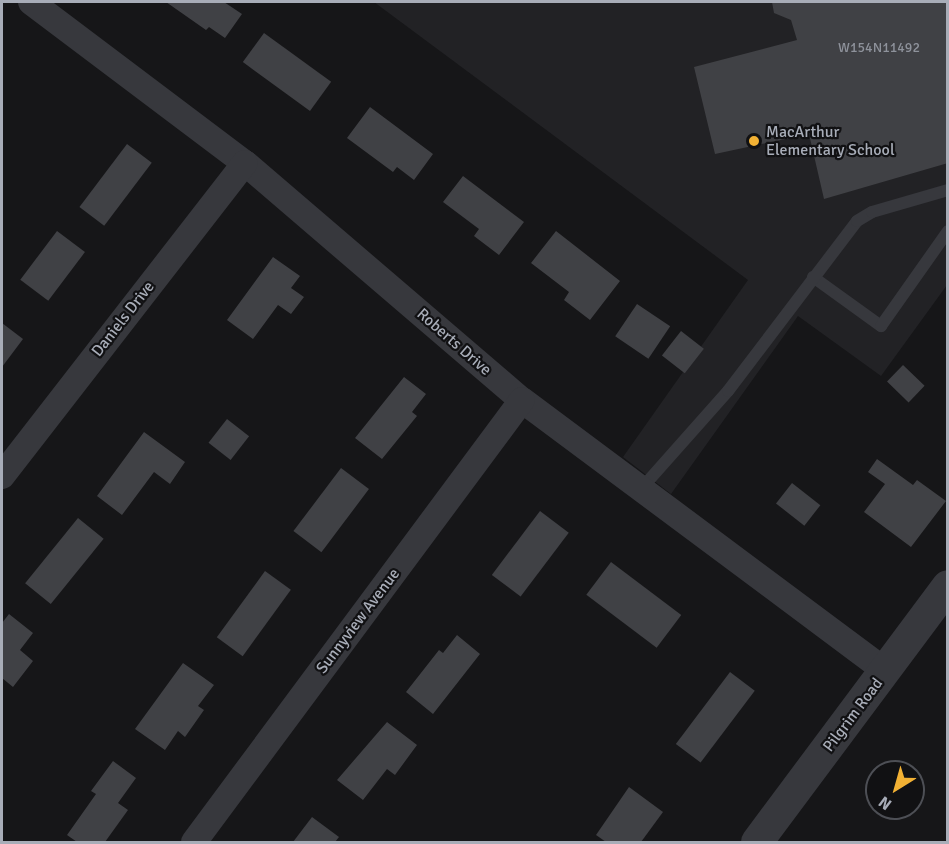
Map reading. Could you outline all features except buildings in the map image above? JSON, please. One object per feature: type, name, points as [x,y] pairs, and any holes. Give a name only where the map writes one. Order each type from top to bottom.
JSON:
[{"type":"street","name":"Roberts Drive","points":[[31,2],[245,163],[522,400],[885,671]]},
{"type":"street","name":"Daniels Drive","points":[[2,476],[245,163]]},
{"type":"street","name":"Sunnyview Avenue","points":[[194,843],[522,400]]},
{"type":"street","name":"Pilgrim Road","points":[[757,843],[948,586]]},
{"type":"lane","points":[[641,489],[728,392],[857,221],[872,212],[945,191]]},
{"type":"lane","points":[[813,278],[880,326],[948,231]]},
{"type":"shaded area","name":"MacArthur Elementary School","points":[[374,2],[947,2],[947,285],[881,376],[798,316],[671,494],[623,457],[748,280]]},
{"type":"place","name":"MacArthur Elementary School","points":[[754,141]]}]
